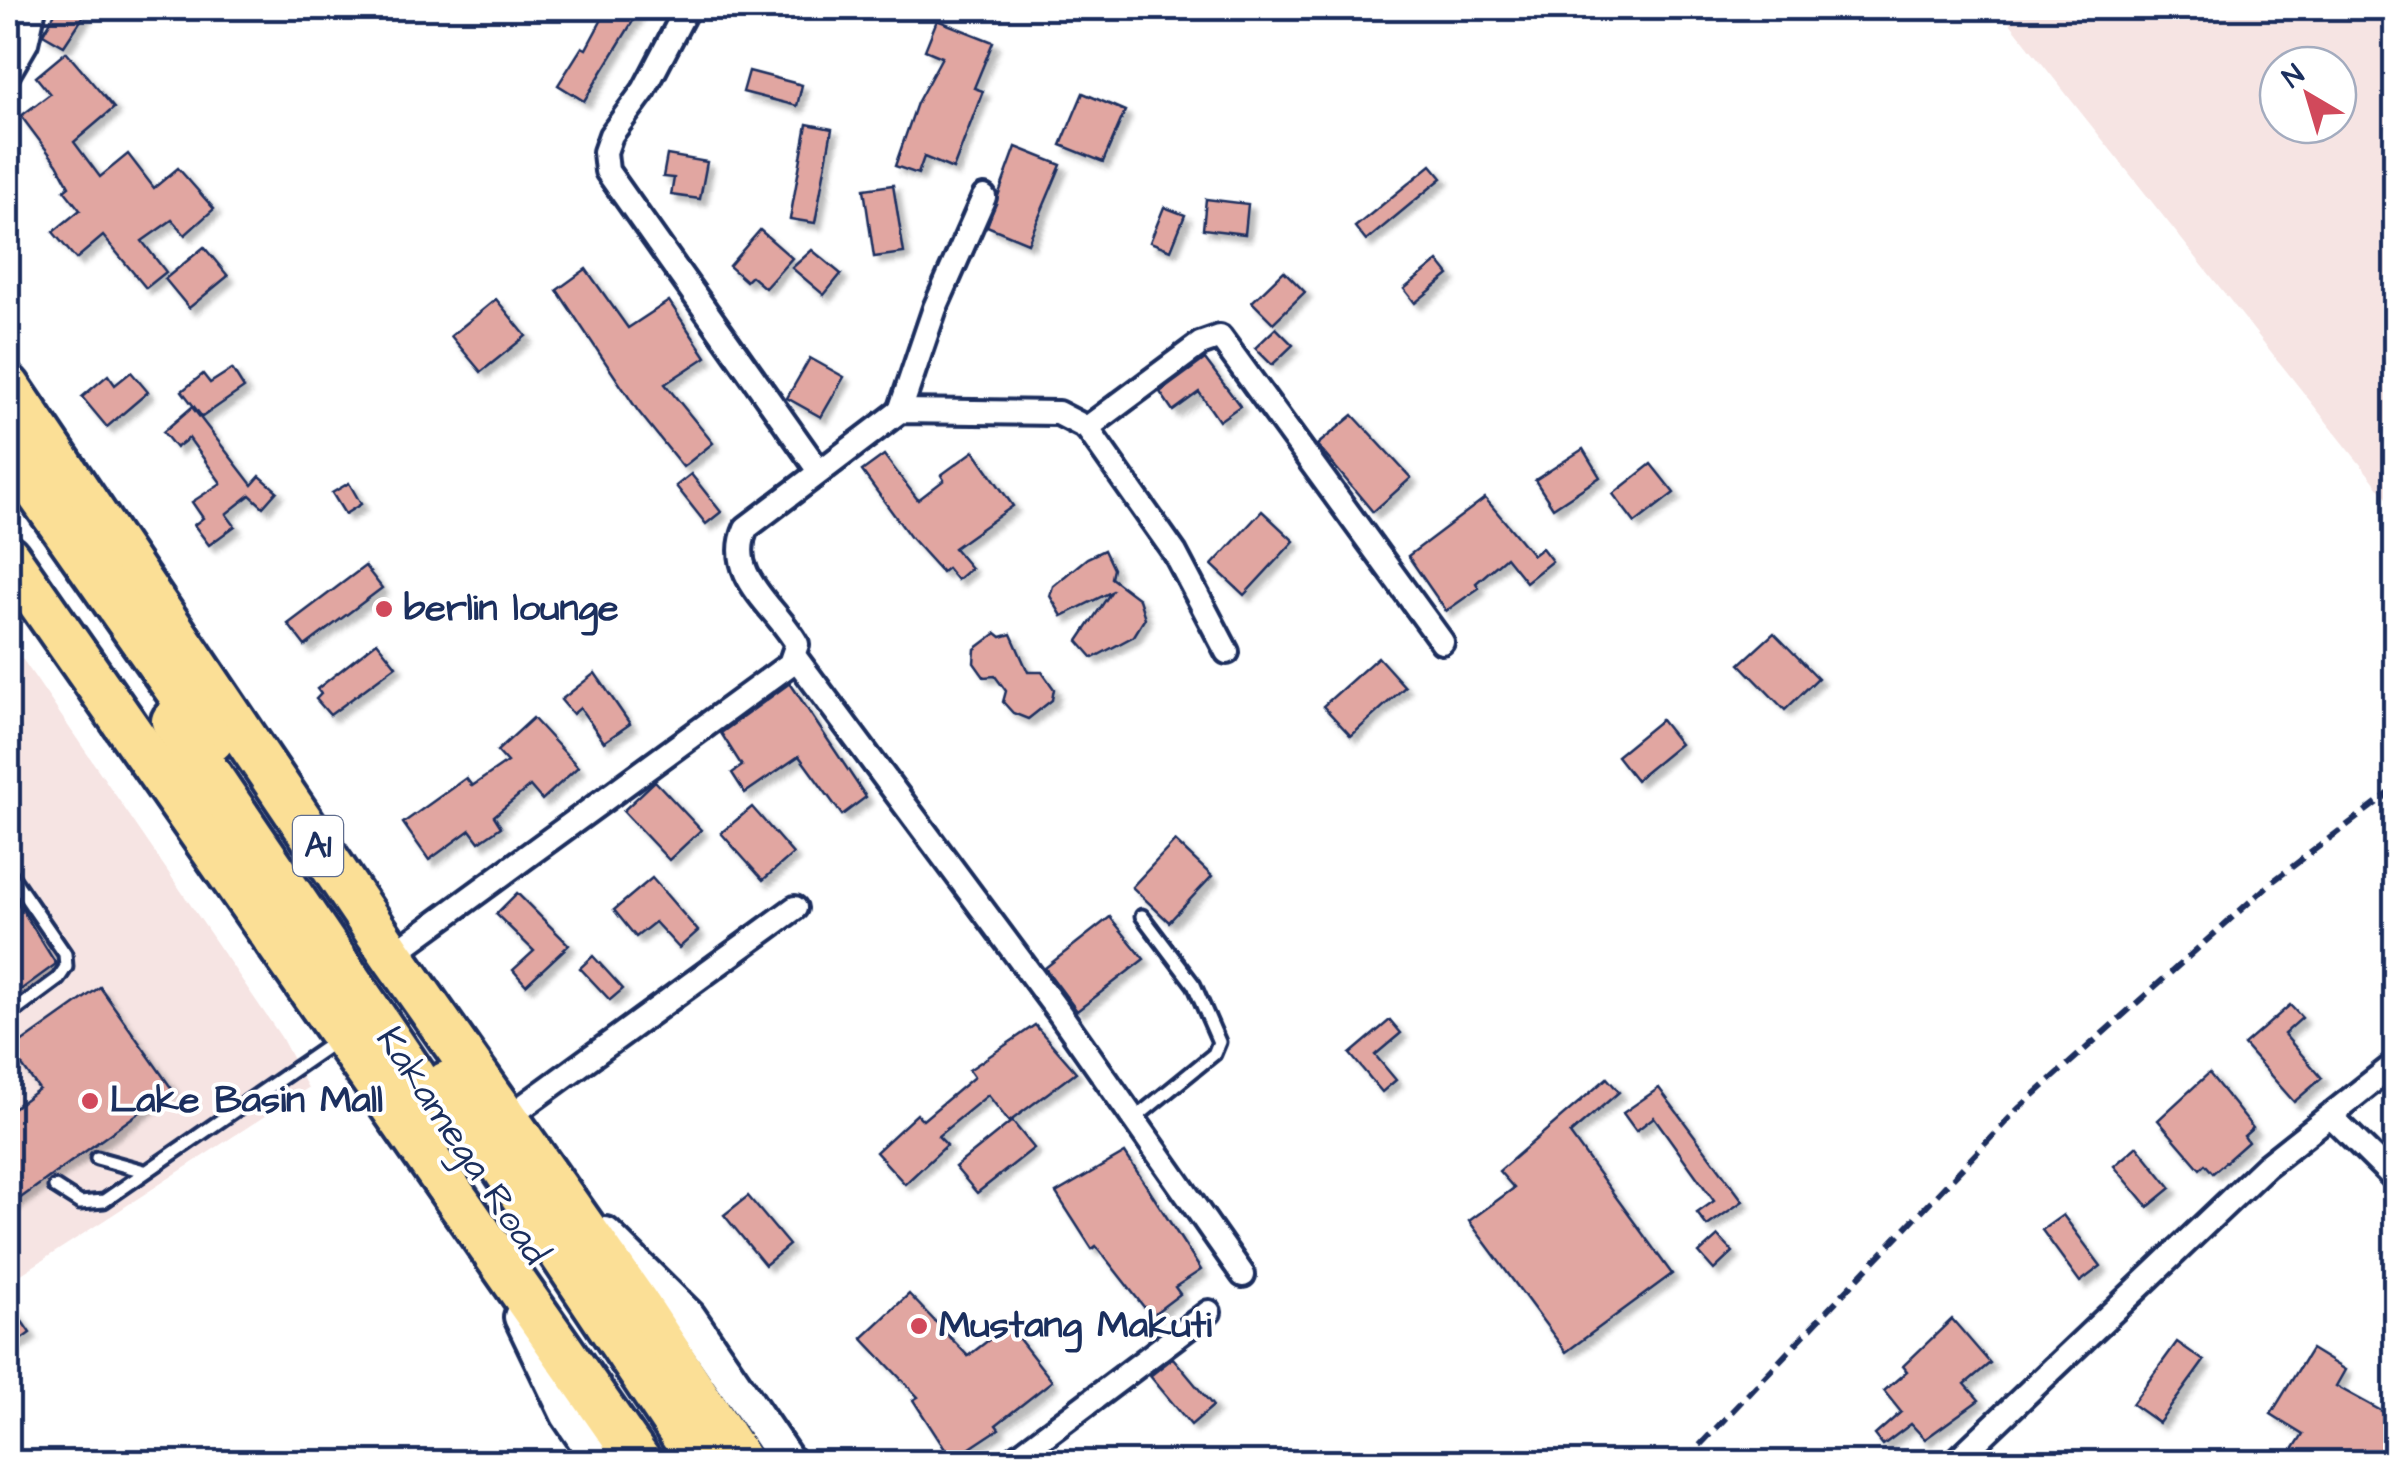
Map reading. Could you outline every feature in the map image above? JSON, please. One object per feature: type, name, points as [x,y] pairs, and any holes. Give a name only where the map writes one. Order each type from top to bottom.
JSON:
[{"type":"highway","name":"A1","points":[[8,386],[392,955],[636,1302],[741,1462]]},
{"type":"highway","name":"Kakamega Road","points":[[8,450],[370,962],[552,1246],[700,1462]]},
{"type":"highway","name":"Kakamega Road","points":[[8,481],[371,1009],[535,1257],[681,1462]]},
{"type":"highway","name":"A1","points":[[8,557],[640,1462]]},
{"type":"street","points":[[8,74],[26,43],[34,8]]},
{"type":"street","points":[[687,8],[644,90],[611,135],[605,152],[608,171],[819,471]]},
{"type":"street","points":[[984,197],[935,308],[900,411],[746,528],[740,541],[744,570],[793,637],[795,657],[1244,1275]]},
{"type":"street","points":[[1087,428],[1200,344],[1220,337],[1442,642]]},
{"type":"street","points":[[900,411],[1058,413],[1087,428],[1175,553],[1227,652]]},
{"type":"street","points":[[392,955],[795,657]]},
{"type":"street","points":[[506,1119],[796,908]]},
{"type":"street","points":[[1954,1462],[2266,1166],[2396,1063]]},
{"type":"street","points":[[2332,1116],[2396,1180]]},
{"type":"street","points":[[548,1179],[689,1316],[788,1462]]},
{"type":"street","points":[[478,1229],[568,1415],[600,1462]]},
{"type":"street","points":[[1010,1462],[1209,1312]]},
{"type":"lane","points":[[8,871],[65,954],[66,967],[58,979],[8,1016]]},
{"type":"lane","points":[[1134,1119],[1214,1054],[1219,1042],[1194,985],[1142,916]]},
{"type":"lane","points":[[55,1187],[80,1203],[104,1201],[342,1036]]},
{"type":"lane","points":[[98,1158],[144,1172]]},
{"type":"shaded area","points":[[1998,8],[2395,8],[2395,508]]},
{"type":"shaded area","points":[[8,638],[281,1037],[308,1088],[9,1282]]},
{"type":"building","points":[[58,8],[89,8],[64,46],[43,34]]},
{"type":"building","points":[[608,8],[641,8],[584,101],[558,85],[582,47],[586,49]]},
{"type":"building","points":[[937,20],[993,42],[974,88],[983,91],[953,169],[924,157],[918,174],[895,166],[917,103],[942,57],[925,50]]},
{"type":"building","points":[[66,52],[114,108],[74,142],[100,177],[128,154],[154,188],[178,168],[214,209],[185,235],[172,220],[142,241],[166,272],[146,288],[103,236],[76,259],[53,232],[80,210],[64,190],[69,186],[57,164],[21,116],[50,94],[36,77]]},
{"type":"building","points":[[749,71],[802,85],[797,106],[743,92]]},
{"type":"building","points":[[1083,93],[1125,111],[1103,162],[1061,145]]},
{"type":"building","points":[[807,124],[832,129],[815,223],[790,219]]},
{"type":"building","points":[[1016,147],[1061,165],[1028,243],[987,226]]},
{"type":"building","points":[[667,155],[707,162],[700,199],[671,195],[674,178],[663,177]]},
{"type":"building","points":[[1431,165],[1442,178],[1366,241],[1355,227]]},
{"type":"building","points":[[893,185],[904,253],[874,257],[864,189]]},
{"type":"building","points":[[1206,199],[1248,204],[1245,234],[1203,229]]},
{"type":"building","points":[[1164,207],[1185,215],[1171,250],[1150,242]]},
{"type":"building","points":[[760,230],[792,258],[765,288],[751,276],[746,281],[729,266]]},
{"type":"building","points":[[204,247],[228,276],[189,308],[165,279]]},
{"type":"building","points":[[812,250],[841,274],[824,295],[792,268]]},
{"type":"building","points":[[1438,261],[1449,275],[1415,303],[1404,289]]},
{"type":"building","points":[[586,269],[628,328],[669,301],[706,357],[665,384],[713,443],[683,467],[638,411],[557,290]]},
{"type":"building","points":[[1284,271],[1305,292],[1273,323],[1252,302]]},
{"type":"building","points":[[496,299],[526,336],[481,372],[451,336]]},
{"type":"building","points":[[1276,328],[1293,345],[1272,365],[1255,348]]},
{"type":"building","points":[[810,358],[844,377],[821,417],[787,398]]},
{"type":"building","points":[[1205,359],[1240,406],[1219,421],[1199,392],[1173,411],[1160,392]]},
{"type":"building","points":[[232,369],[244,388],[202,417],[182,391],[203,374],[210,383]]},
{"type":"building","points":[[131,372],[148,392],[107,427],[82,397],[108,375],[115,385]]},
{"type":"building","points":[[192,407],[252,485],[260,476],[277,491],[263,507],[250,495],[226,514],[235,526],[209,545],[194,525],[203,518],[192,502],[221,483],[189,438],[176,448],[163,432]]},
{"type":"building","points":[[1353,415],[1411,478],[1373,512],[1317,445]]},
{"type":"building","points":[[1583,449],[1600,477],[1553,508],[1535,480]]},
{"type":"building","points":[[974,451],[1013,506],[954,548],[971,568],[957,580],[947,568],[942,572],[911,538],[862,471],[884,455],[918,500],[944,480],[941,475]]},
{"type":"building","points":[[1651,464],[1674,493],[1635,523],[1613,494]]},
{"type":"building","points":[[691,474],[721,512],[706,524],[676,486]]},
{"type":"building","points":[[349,483],[361,504],[345,514],[332,493]]},
{"type":"building","points":[[1485,498],[1533,555],[1542,548],[1552,561],[1526,582],[1506,557],[1476,583],[1479,588],[1446,611],[1408,556]]},
{"type":"building","points":[[1262,511],[1294,541],[1244,595],[1212,565]]},
{"type":"building","points":[[1104,550],[1113,569],[1111,578],[1139,599],[1145,618],[1134,636],[1093,658],[1078,641],[1111,592],[1062,616],[1050,596],[1053,586],[1087,558]]},
{"type":"building","points":[[365,566],[382,588],[305,646],[288,624]]},
{"type":"building","points":[[996,633],[1001,637],[1011,634],[1028,672],[1042,672],[1054,689],[1052,700],[1028,719],[1013,713],[1003,702],[1006,691],[995,676],[984,677],[974,663],[975,649]]},
{"type":"building","points":[[1774,633],[1818,678],[1785,710],[1740,664]]},
{"type":"building","points":[[377,642],[396,666],[330,715],[316,699],[321,694],[317,689]]},
{"type":"building","points":[[1378,657],[1405,687],[1351,736],[1323,706]]},
{"type":"building","points":[[595,673],[630,724],[604,742],[580,708],[573,714],[561,700]]},
{"type":"building","points":[[790,683],[866,797],[842,815],[799,756],[745,793],[732,773],[742,766],[721,733]]},
{"type":"building","points":[[533,718],[578,767],[542,800],[530,786],[494,816],[501,827],[479,842],[470,830],[429,860],[403,823],[466,778],[472,786],[507,762],[497,751]]},
{"type":"building","points":[[1661,720],[1680,744],[1636,780],[1617,756]]},
{"type":"building","points":[[655,781],[701,830],[669,860],[623,811]]},
{"type":"building","points":[[752,807],[793,854],[763,880],[721,833]]},
{"type":"building","points":[[1175,841],[1212,876],[1169,922],[1132,887]]},
{"type":"building","points":[[652,878],[698,931],[679,948],[655,922],[636,937],[614,910]]},
{"type":"building","points":[[8,887],[56,964],[8,999]]},
{"type":"building","points":[[517,893],[569,945],[526,985],[513,970],[534,951],[496,914]]},
{"type":"building","points":[[1110,917],[1144,959],[1077,1011],[1045,968]]},
{"type":"building","points":[[593,956],[623,989],[610,1000],[580,968]]},
{"type":"building","name":"Lake Basin Mall","points":[[100,987],[172,1089],[8,1207],[8,1112],[39,1089],[11,1050]]},
{"type":"building","points":[[2290,1005],[2302,1018],[2284,1034],[2322,1078],[2294,1102],[2244,1045]]},
{"type":"building","points":[[1390,1020],[1401,1033],[1375,1055],[1396,1080],[1382,1092],[1350,1054]]},
{"type":"building","points":[[1035,1025],[1076,1072],[1009,1122],[988,1095],[938,1136],[947,1145],[905,1184],[876,1152],[917,1114],[923,1120],[974,1077],[969,1070]]},
{"type":"building","points":[[2209,1073],[2253,1128],[2244,1136],[2248,1142],[2213,1173],[2205,1164],[2200,1169],[2158,1120]]},
{"type":"building","points":[[1607,1078],[1619,1092],[1570,1134],[1672,1274],[1566,1352],[1469,1221],[1514,1188],[1499,1171]]},
{"type":"building","points":[[1659,1088],[1743,1201],[1707,1226],[1697,1213],[1714,1201],[1654,1117],[1636,1131],[1623,1113]]},
{"type":"building","points":[[1012,1121],[1034,1148],[977,1193],[955,1167]]},
{"type":"building","points":[[2137,1146],[2171,1188],[2148,1207],[2114,1166]]},
{"type":"building","points":[[1125,1153],[1201,1270],[1175,1287],[1180,1294],[1151,1316],[1096,1246],[1092,1249],[1056,1193]]},
{"type":"building","points":[[748,1196],[789,1245],[765,1265],[724,1215]]},
{"type":"building","points":[[2063,1215],[2101,1266],[2080,1282],[2042,1230]]},
{"type":"building","points":[[1718,1236],[1733,1252],[1714,1270],[1699,1253]]},
{"type":"building","points":[[909,1294],[968,1356],[1008,1325],[1052,1381],[996,1425],[999,1429],[952,1460],[913,1400],[918,1397],[862,1338]]},
{"type":"building","points":[[8,1301],[30,1333],[8,1349]]},
{"type":"building","points":[[1952,1319],[1990,1363],[1965,1384],[1979,1400],[1925,1439],[1911,1424],[1883,1445],[1875,1435],[1901,1412],[1884,1391],[1907,1371],[1903,1366]]},
{"type":"building","points":[[2177,1342],[2204,1361],[2159,1423],[2132,1404]]},
{"type":"building","points":[[2311,1349],[2345,1370],[2336,1386],[2396,1419],[2396,1434],[2377,1462],[2342,1462],[2325,1452],[2319,1462],[2285,1462],[2303,1434],[2271,1414]]},
{"type":"building","points":[[1173,1358],[1213,1406],[1191,1425],[1150,1376]]},
{"type":"railway","points":[[1684,1462],[2018,1109],[2272,882],[2396,788]]},
{"type":"place","name":"berlin lounge","points":[[384,609]]},
{"type":"place","name":"Lake Basin Mall","points":[[90,1101]]},
{"type":"place","name":"Mustang Makuti","points":[[919,1326]]}]
